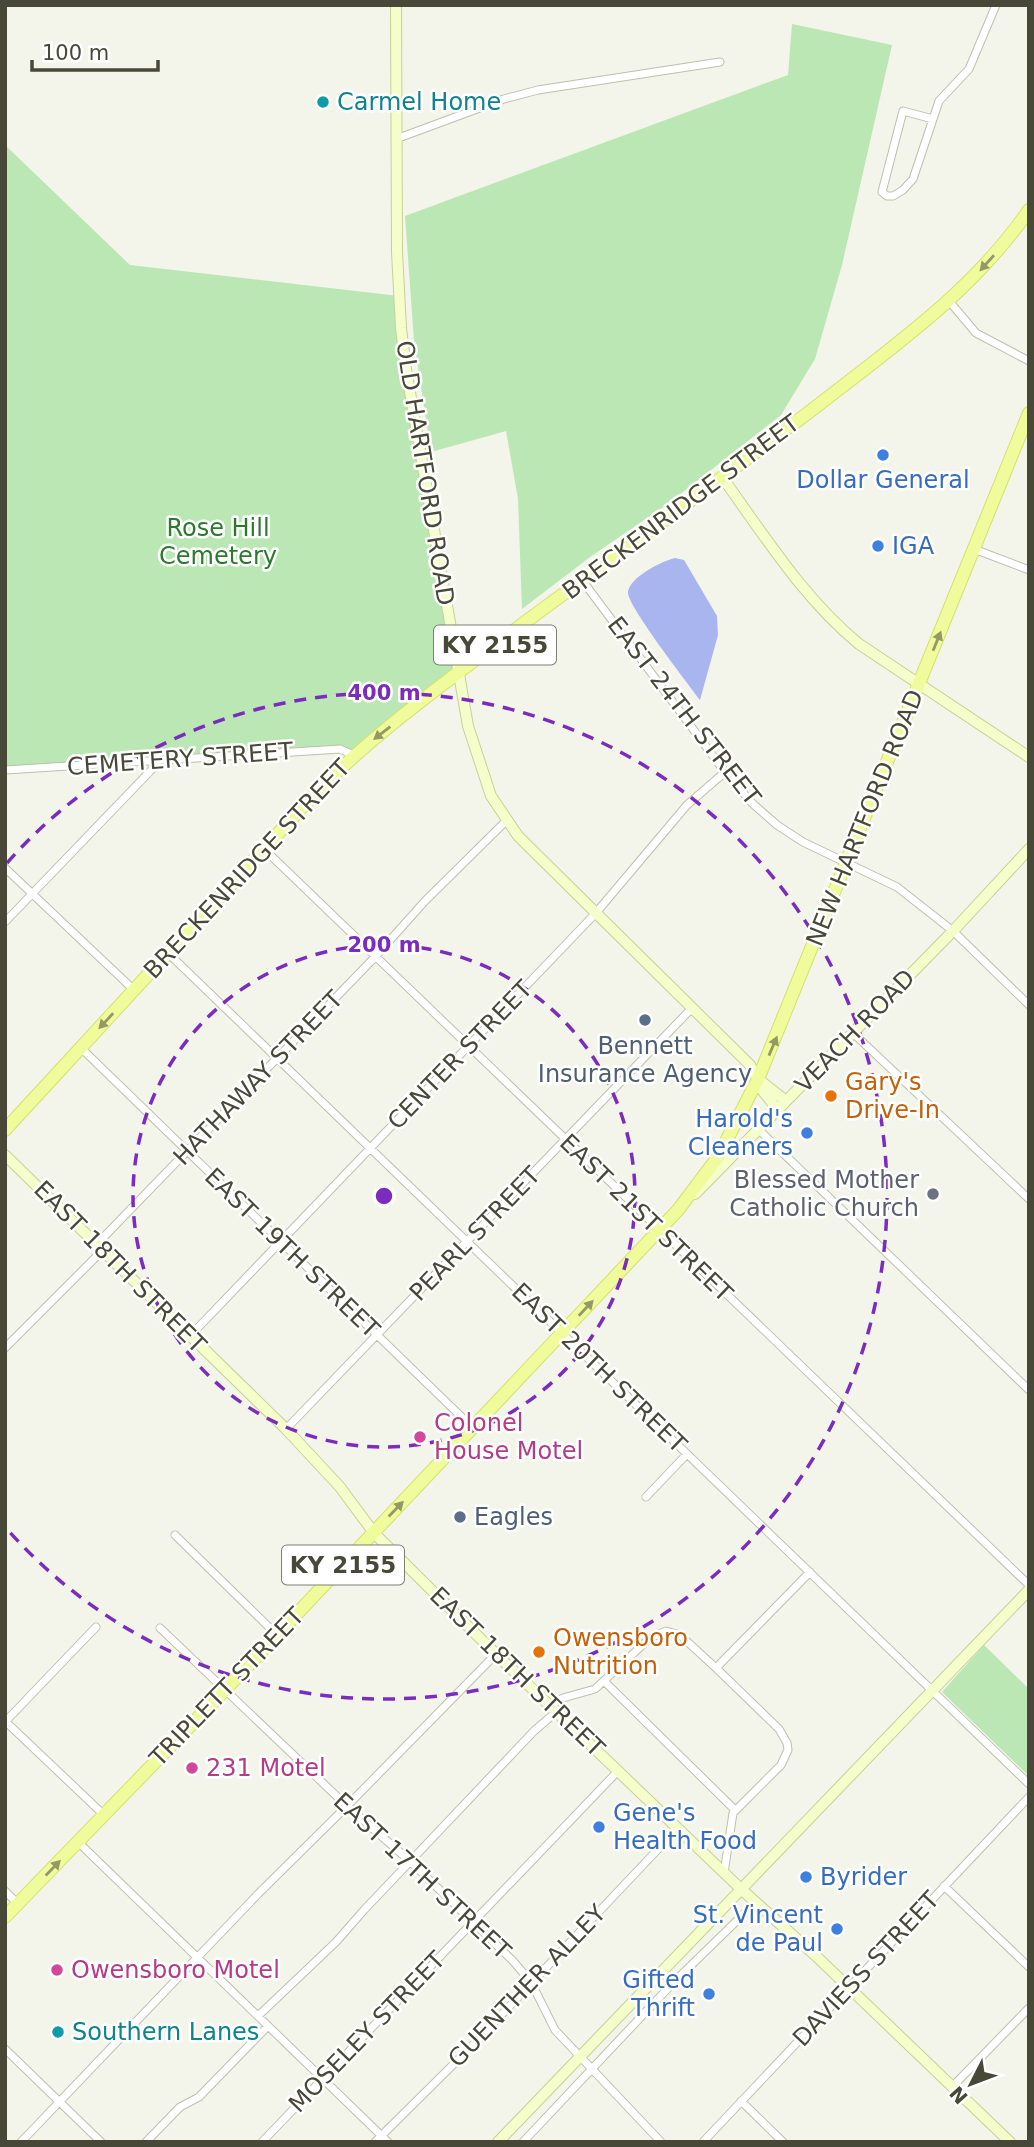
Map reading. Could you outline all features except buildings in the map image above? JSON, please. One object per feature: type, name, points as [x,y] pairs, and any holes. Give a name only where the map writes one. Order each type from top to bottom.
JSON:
[{"type":"main road","name":"BRECKENRIDGE STREET","points":[[5,1130],[353,755],[458,672],[896,345],[949,302],[998,251],[1029,209]]},
{"type":"main road","name":"NEW HARTFORD ROAD","points":[[678,1210],[718,1157],[758,1079],[1029,413]]},
{"type":"main road","name":"TRIPLETT STREET","points":[[5,1917],[224,1691],[678,1210]]},
{"type":"street","name":"OLD HARTFORD ROAD","points":[[396,5],[397,252],[403,342],[458,672],[474,750],[491,796],[506,821],[530,849],[750,1065],[758,1079],[782,1106]]},
{"type":"street","points":[[933,119],[903,111],[882,192],[887,196],[893,196],[903,190],[913,179],[933,119],[939,101],[969,69],[996,5]]},
{"type":"street","points":[[396,139],[504,99],[538,90],[720,62]]},
{"type":"street","points":[[949,302],[976,333],[1029,360]]},
{"type":"street","points":[[722,477],[822,611],[859,644],[1029,757]]},
{"type":"street","points":[[974,549],[1029,570]]},
{"type":"street","name":"EAST 24TH STREET","points":[[582,580],[725,772],[752,803],[777,825],[803,842],[897,887],[953,931],[1029,1005]]},
{"type":"street","name":"CEMETERY STREET","points":[[5,770],[340,749],[353,755]]},
{"type":"street","points":[[5,922],[159,762]]},
{"type":"street","name":"CENTER STREET","points":[[190,1336],[595,914],[687,805],[725,772]]},
{"type":"street","name":"HATHAWAY STREET","points":[[5,1348],[425,901],[506,821]]},
{"type":"street","name":"EAST 21ST STREET","points":[[264,849],[1029,1588]]},
{"type":"street","name":"VEACH ROAD","points":[[678,1210],[953,931],[1029,849]]},
{"type":"street","points":[[5,868],[134,990]]},
{"type":"street","name":"EAST 20TH STREET","points":[[168,953],[1029,1784]]},
{"type":"street","name":"PEARL STREET","points":[[286,1429],[692,1008]]},
{"type":"street","points":[[853,1033],[1029,1199]]},
{"type":"street","name":"EAST 19TH STREET","points":[[81,1048],[474,1428]]},
{"type":"street","points":[[759,1130],[1029,1390]]},
{"type":"street","name":"EAST 18TH STREET","points":[[5,1154],[286,1429],[340,1488],[374,1533],[496,1654],[1010,2142]]},
{"type":"street","points":[[646,1497],[687,1454]]},
{"type":"street","points":[[175,1535],[277,1635]]},
{"type":"street","points":[[716,1668],[810,1572]]},
{"type":"street","points":[[498,2142],[662,1974],[1029,1588]]},
{"type":"street","points":[[96,1627],[5,1721],[104,1815]]},
{"type":"street","name":"EAST 17TH STREET","points":[[160,1628],[513,1961],[531,1982],[555,2030],[661,2142]]},
{"type":"street","points":[[258,2016],[336,1942],[563,1698],[595,1689],[650,1637],[666,1631],[681,1635],[779,1729],[787,1743],[786,1758],[781,1765],[736,1810],[730,1820],[724,1873]]},
{"type":"street","points":[[21,2142],[258,1894],[496,1654]]},
{"type":"street","points":[[604,1681],[736,1810]]},
{"type":"street","name":"MOSELEY STREET","points":[[262,2142],[618,1771]]},
{"type":"street","name":"DAVIESS STREET","points":[[703,2142],[1029,1797]]},
{"type":"street","name":"GUENTHER ALLEY","points":[[375,2142],[470,2048],[678,1828]]},
{"type":"street","points":[[78,1842],[388,2142]]},
{"type":"street","points":[[944,1886],[1029,1968]]},
{"type":"street","points":[[5,1891],[18,1904]]},
{"type":"street","points":[[523,2142],[672,1984],[756,1902]]},
{"type":"street","points":[[662,1974],[672,1984]]},
{"type":"street","points":[[953,2086],[1029,2008]]},
{"type":"street","points":[[146,2142],[185,2103],[199,2097],[268,2025]]},
{"type":"street","points":[[5,2049],[101,2142]]},
{"type":"street","points":[[741,2101],[783,2142]]},
{"type":"green space","points":[[792,24],[892,45],[842,265],[815,359],[781,415],[669,503],[590,557],[522,609],[518,499],[506,431],[431,452],[414,341],[405,216],[788,75]]},
{"type":"green space","name":"Rose Hill Cemetery","points":[[5,145],[130,265],[399,296],[458,672],[353,755],[340,749],[5,770]]},
{"type":"green space","points":[[984,1645],[1029,1689],[1029,1776],[942,1692]]},
{"type":"water","points":[[675,558],[684,560],[717,616],[718,635],[700,700],[637,612],[628,592],[640,575]]},
{"type":"place","name":"Carmel Home","points":[[323,102]]},
{"type":"place","name":"Dollar General","points":[[883,455]]},
{"type":"place","name":"IGA","points":[[878,546]]},
{"type":"place","name":"Bennett Insurance Agency","points":[[645,1020]]},
{"type":"place","name":"Gary's Drive-In","points":[[831,1096]]},
{"type":"place","name":"Harold's Cleaners","points":[[807,1133]]},
{"type":"place","name":"Blessed Mother Catholic Church","points":[[933,1194]]},
{"type":"place","name":"Colonel House Motel","points":[[420,1437]]},
{"type":"place","name":"Eagles","points":[[460,1517]]},
{"type":"place","name":"Owensboro Nutrition","points":[[539,1652]]},
{"type":"place","name":"231 Motel","points":[[192,1768]]},
{"type":"place","name":"Gene's Health Food","points":[[599,1827]]},
{"type":"place","name":"Byrider","points":[[806,1877]]},
{"type":"place","name":"St. Vincent de Paul","points":[[837,1929]]},
{"type":"place","name":"Owensboro Motel","points":[[57,1970]]},
{"type":"place","name":"Gifted Thrift","points":[[709,1994]]},
{"type":"place","name":"Southern Lanes","points":[[58,2032]]}]
